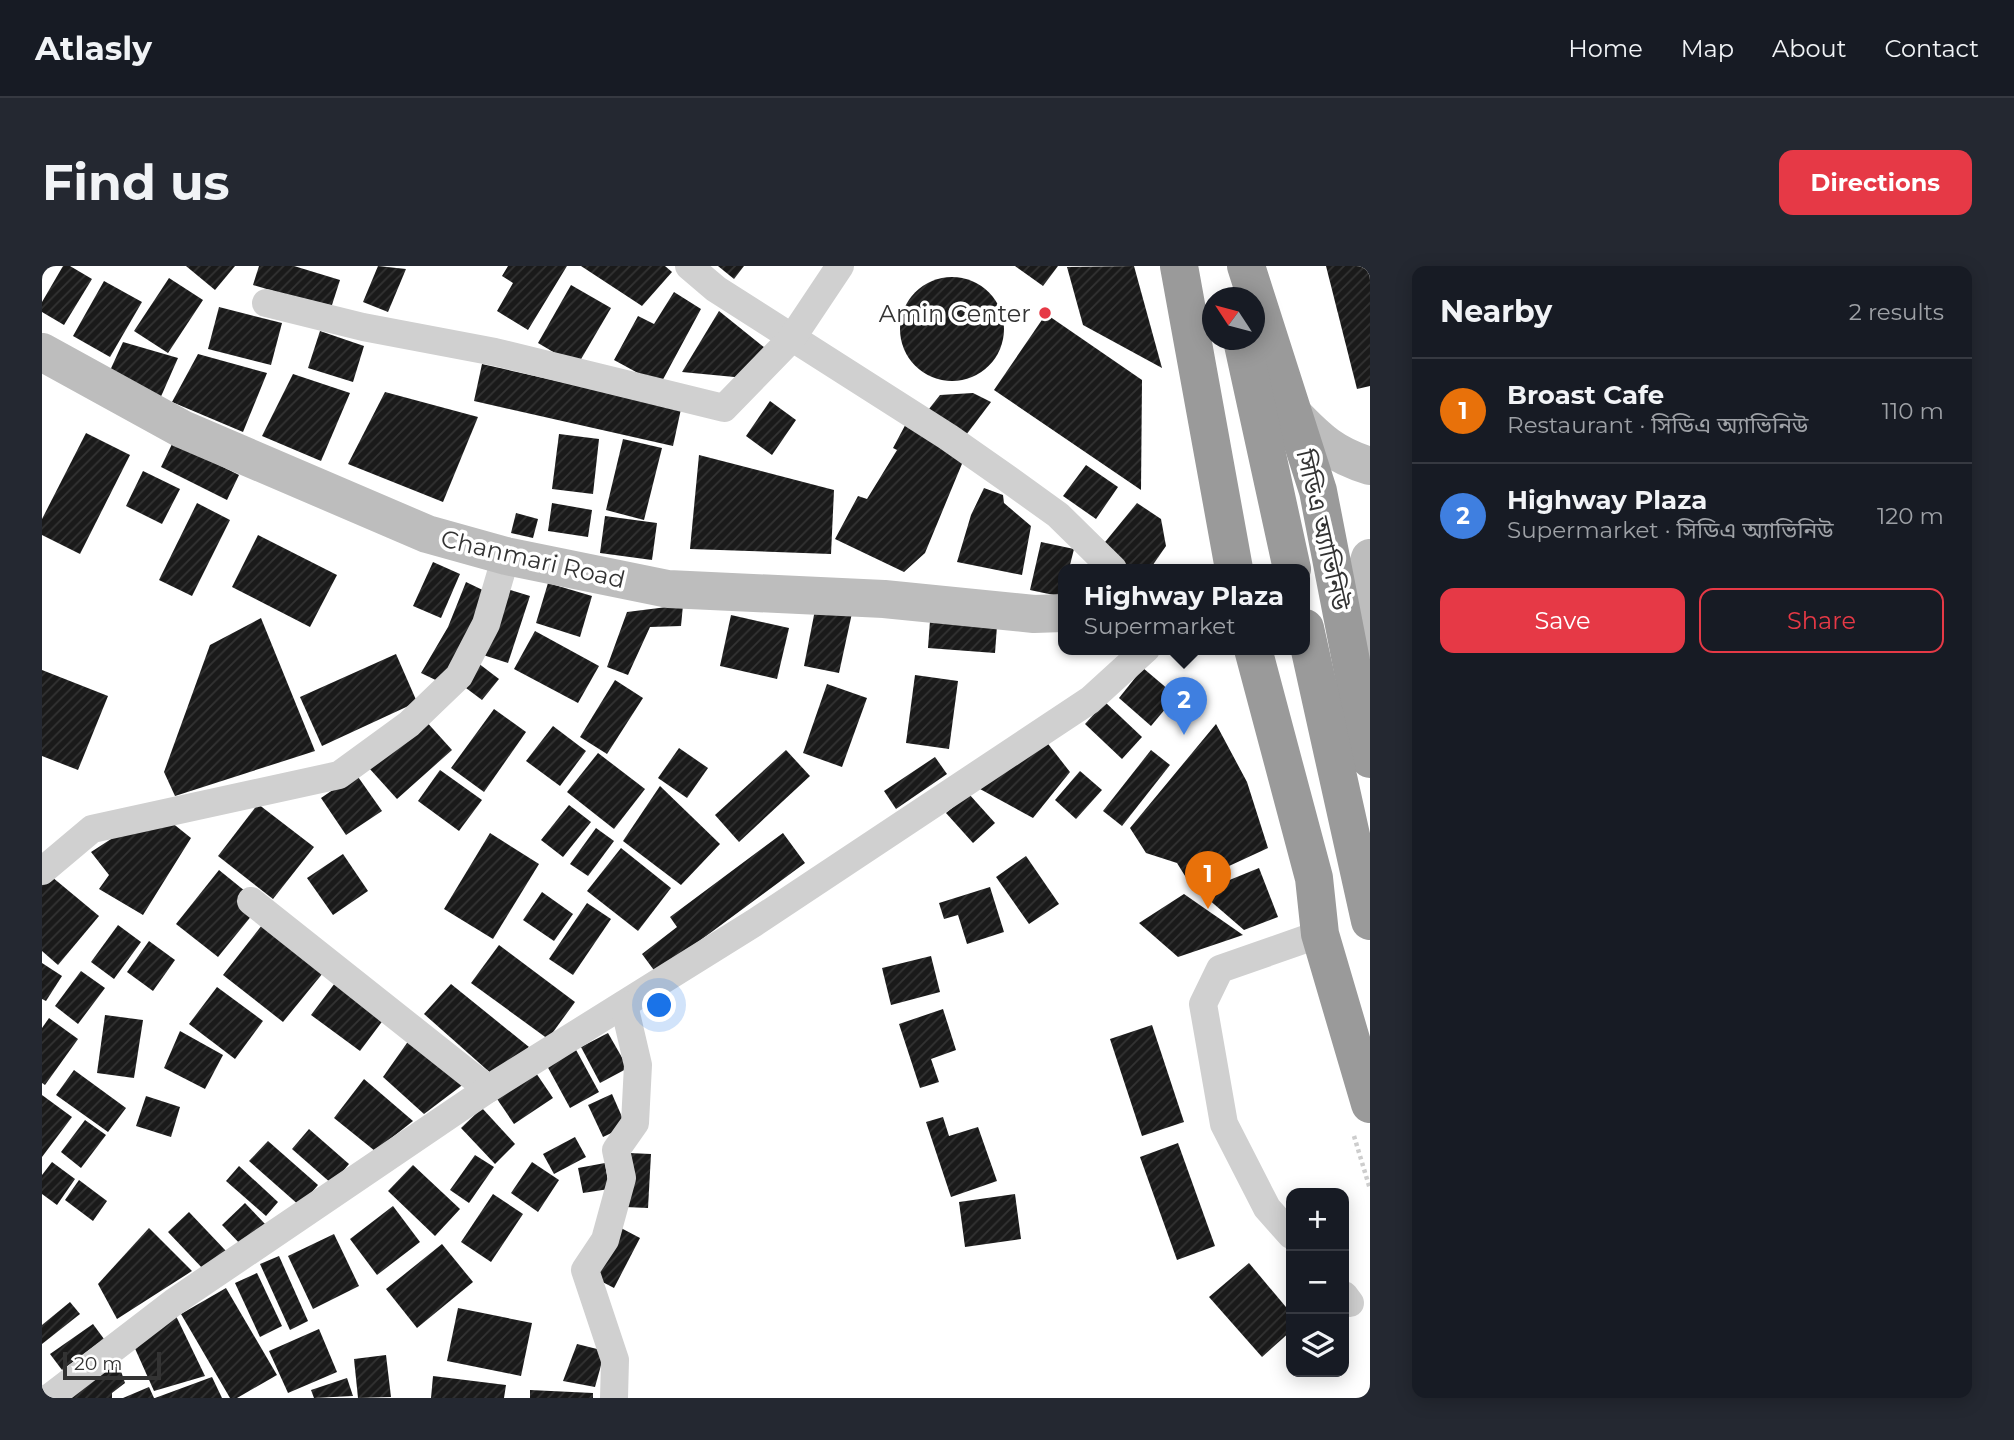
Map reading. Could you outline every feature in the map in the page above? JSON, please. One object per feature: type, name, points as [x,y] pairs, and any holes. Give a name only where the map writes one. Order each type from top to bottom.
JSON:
[{"type":"highway","points":[[1179,266],[1233,564]]},
{"type":"highway","points":[[1226,266],[1231,287]]},
{"type":"highway","name":"সিডিএ অ্যাভিনিউ","points":[[1246,266],[1249,287]]},
{"type":"highway","name":"সিডিএ অ্যাভিনিউ","points":[[1246,266],[1318,491],[1370,759]]},
{"type":"highway","points":[[1244,350],[1291,564]]},
{"type":"highway","name":"সিডিএ অ্যাভিনিউ","points":[[1258,350],[1283,528]]},
{"type":"highway","points":[[1310,651],[1370,921]]},
{"type":"highway","points":[[1255,655],[1314,878],[1320,934],[1370,1104]]},
{"type":"highway","points":[[1314,878],[1340,916],[1370,1012]]},
{"type":"street","points":[[689,266],[716,289],[948,437],[1008,479],[1058,515],[1108,564]]},
{"type":"street","points":[[266,303],[363,327],[495,352],[724,408],[792,338],[840,266]]},
{"type":"street","name":"Chanmari Road","points":[[42,352],[194,434],[426,534],[506,556],[668,589],[884,599],[1034,614],[1058,613]]},
{"type":"street","points":[[1293,414],[1329,449],[1343,458],[1370,466]]},
{"type":"street","points":[[42,871],[92,829],[339,775],[409,724],[459,676],[486,624],[506,556]]},
{"type":"street","points":[[1353,675],[1353,624],[1370,558]]},
{"type":"street","points":[[49,1398],[174,1302],[488,1089],[754,923],[1090,699],[1139,655]]},
{"type":"street","points":[[251,901],[488,1089]]},
{"type":"street","points":[[1286,1230],[1268,1208],[1224,1124],[1203,1004],[1220,969],[1320,934]]},
{"type":"street","points":[[614,1398],[615,1360],[585,1270],[605,1240],[622,1178],[616,1150],[635,1123],[638,1065],[624,1005]]},
{"type":"building","points":[[63,266],[70,266],[92,279],[64,325],[42,312],[42,302]]},
{"type":"building","points":[[186,266],[235,266],[215,290]]},
{"type":"building","points":[[259,266],[294,266],[340,280],[331,308],[253,285]]},
{"type":"building","points":[[378,266],[406,269],[388,312],[363,302]]},
{"type":"building","points":[[508,266],[567,266],[528,330],[497,311],[513,283],[502,276]]},
{"type":"building","points":[[581,266],[665,266],[672,272],[642,306]]},
{"type":"building","points":[[718,266],[744,266],[734,279]]},
{"type":"building","points":[[1015,266],[1058,266],[1043,286]]},
{"type":"building","points":[[1134,266],[1162,368],[1083,325],[1067,267]]},
{"type":"building","points":[[1326,266],[1370,266],[1370,386],[1357,389]]},
{"type":"building","points":[[952,277],[972,281],[989,292],[1000,309],[1004,329],[1000,349],[989,366],[972,377],[952,381],[932,377],[915,366],[904,349],[900,329],[904,309],[915,292],[932,281]]},
{"type":"building","points":[[169,278],[203,300],[168,353],[134,331]]},
{"type":"building","points":[[104,281],[142,302],[110,357],[73,336]]},
{"type":"building","points":[[571,285],[611,308],[577,366],[538,343]]},
{"type":"building","points":[[674,292],[701,309],[660,385],[614,360],[638,316],[654,324]]},
{"type":"building","points":[[219,307],[282,323],[271,365],[208,349]]},
{"type":"building","points":[[719,311],[765,348],[745,378],[682,372]]},
{"type":"building","points":[[1046,314],[1142,380],[1141,490],[994,390]]},
{"type":"building","points":[[320,331],[364,346],[353,382],[308,368]]},
{"type":"building","points":[[123,342],[178,358],[159,401],[108,375]]},
{"type":"building","points":[[198,354],[267,373],[243,432],[172,402]]},
{"type":"building","points":[[482,364],[681,409],[673,446],[474,401]]},
{"type":"building","points":[[293,374],[350,393],[321,461],[262,436]]},
{"type":"building","points":[[385,392],[478,417],[443,502],[348,464]]},
{"type":"building","points":[[973,393],[991,402],[963,439],[925,414],[940,395]]},
{"type":"building","points":[[770,401],[796,420],[772,455],[746,436]]},
{"type":"building","points":[[909,418],[964,459],[925,553],[904,572],[835,539],[858,496],[867,499],[897,450],[893,448]]},
{"type":"building","points":[[86,433],[130,455],[80,554],[42,535],[42,519]]},
{"type":"building","points":[[559,434],[599,439],[593,494],[552,489]]},
{"type":"building","points":[[623,439],[662,448],[644,520],[606,510]]},
{"type":"building","points":[[173,442],[239,475],[227,500],[161,467]]},
{"type":"building","points":[[699,455],[834,490],[831,554],[690,549]]},
{"type":"building","points":[[1086,465],[1118,487],[1096,519],[1063,496]]},
{"type":"building","points":[[143,471],[180,489],[162,524],[126,506]]},
{"type":"building","points":[[984,488],[1003,495],[1004,503],[1031,526],[1022,575],[957,562],[971,515]]},
{"type":"building","points":[[197,503],[230,520],[192,596],[159,580]]},
{"type":"building","points":[[552,503],[592,510],[588,537],[548,531]]},
{"type":"building","points":[[1137,503],[1161,519],[1166,546],[1153,564],[1125,564],[1101,547]]},
{"type":"building","points":[[516,513],[538,519],[533,538],[511,533]]},
{"type":"building","points":[[605,516],[657,523],[652,560],[600,553]]},
{"type":"building","points":[[258,535],[337,575],[310,627],[232,587]]},
{"type":"building","points":[[1041,542],[1074,549],[1070,564],[1058,564],[1058,596],[1030,590]]},
{"type":"building","points":[[433,562],[460,574],[441,618],[413,606]]},
{"type":"building","points":[[466,582],[491,594],[446,685],[421,673],[448,627]]},
{"type":"building","points":[[548,583],[592,596],[580,637],[536,623]]},
{"type":"building","points":[[501,587],[530,596],[508,663],[480,654]]},
{"type":"building","points":[[683,605],[681,626],[650,627],[628,675],[607,667],[627,612]]},
{"type":"building","points":[[816,605],[852,613],[839,673],[804,666]]},
{"type":"building","points":[[731,615],[789,628],[777,679],[720,666]]},
{"type":"building","points":[[261,618],[315,751],[175,796],[164,772],[210,645]]},
{"type":"building","points":[[930,621],[997,626],[995,653],[928,648]]},
{"type":"building","points":[[535,631],[599,666],[578,703],[514,669]]},
{"type":"building","points":[[396,654],[417,702],[322,746],[300,697]]},
{"type":"building","points":[[478,663],[499,679],[482,700],[462,685]]},
{"type":"building","points":[[1143,668],[1176,696],[1151,726],[1119,698]]},
{"type":"building","points":[[42,670],[108,696],[78,770],[42,756]]},
{"type":"building","points":[[915,675],[958,681],[949,749],[906,743]]},
{"type":"building","points":[[615,680],[643,698],[607,754],[580,737]]},
{"type":"building","points":[[827,684],[867,698],[842,767],[803,753]]},
{"type":"building","points":[[1105,702],[1142,737],[1122,759],[1085,724]]},
{"type":"building","points":[[494,709],[526,732],[484,792],[451,768]]},
{"type":"building","points":[[424,719],[452,750],[397,799],[369,768]]},
{"type":"building","points":[[1216,724],[1247,782],[1268,848],[1190,884],[1177,863],[1146,853],[1130,828]]},
{"type":"building","points":[[553,726],[586,751],[560,786],[526,761]]},
{"type":"building","points":[[1045,740],[1070,772],[1033,818],[980,789]]},
{"type":"building","points":[[679,748],[708,768],[687,798],[658,778]]},
{"type":"building","points":[[786,750],[810,776],[739,842],[715,815]]},
{"type":"building","points":[[1151,750],[1170,765],[1122,826],[1103,811]]},
{"type":"building","points":[[598,753],[645,789],[614,829],[567,792]]},
{"type":"building","points":[[935,757],[947,774],[896,809],[884,791]]},
{"type":"building","points":[[440,770],[482,800],[459,831],[418,801]]},
{"type":"building","points":[[1080,771],[1102,790],[1076,819],[1055,800]]},
{"type":"building","points":[[356,774],[382,811],[346,835],[321,798]]},
{"type":"building","points":[[660,786],[720,844],[681,885],[623,841]]},
{"type":"building","points":[[969,794],[995,823],[973,843],[946,813]]},
{"type":"building","points":[[258,804],[314,847],[273,899],[218,856]]},
{"type":"building","points":[[569,805],[591,822],[563,857],[541,840]]},
{"type":"building","points":[[166,818],[191,838],[143,915],[99,889],[109,875],[91,852],[125,830]]},
{"type":"building","points":[[596,828],[614,841],[588,876],[570,864]]},
{"type":"building","points":[[490,833],[539,864],[493,939],[444,909]]},
{"type":"building","points":[[783,833],[805,863],[656,973],[642,954],[677,927],[670,917]]},
{"type":"building","points":[[621,848],[671,888],[638,931],[587,891]]},
{"type":"building","points":[[343,854],[368,891],[333,915],[307,878]]},
{"type":"building","points":[[1026,856],[1059,904],[1029,924],[996,877]]},
{"type":"building","points":[[1259,868],[1278,917],[1244,930],[1200,892]]},
{"type":"building","points":[[219,870],[261,904],[218,957],[176,924]]},
{"type":"building","points":[[46,872],[99,916],[58,965],[42,951],[42,877]]},
{"type":"building","points":[[990,887],[1004,932],[967,944],[958,915],[944,919],[939,903]]},
{"type":"building","points":[[542,892],[573,914],[554,941],[523,920]]},
{"type":"building","points":[[1184,894],[1243,935],[1178,957],[1139,923]]},
{"type":"building","points":[[587,903],[611,919],[573,975],[549,959]]},
{"type":"building","points":[[266,920],[327,968],[283,1022],[223,975]]},
{"type":"building","points":[[118,925],[141,942],[114,979],[91,962]]},
{"type":"building","points":[[149,941],[175,960],[153,991],[127,972]]},
{"type":"building","points":[[499,945],[575,1002],[548,1039],[471,983]]},
{"type":"building","points":[[931,956],[940,992],[891,1005],[882,968]]},
{"type":"building","points":[[42,963],[62,976],[46,1001],[42,999]]},
{"type":"building","points":[[81,971],[105,988],[78,1024],[55,1006]]},
{"type":"building","points":[[335,983],[384,1019],[360,1051],[311,1015]]},
{"type":"building","points":[[451,984],[529,1047],[494,1076],[424,1014]]},
{"type":"building","points":[[217,987],[263,1021],[235,1059],[189,1024]]},
{"type":"building","points":[[943,1009],[956,1050],[931,1059],[939,1082],[920,1088],[899,1024]]},
{"type":"building","points":[[105,1015],[143,1020],[134,1078],[97,1073]]},
{"type":"building","points":[[49,1018],[78,1039],[45,1085],[42,1083],[42,1028]]},
{"type":"building","points":[[1152,1025],[1184,1122],[1142,1136],[1110,1039]]},
{"type":"building","points":[[180,1031],[223,1055],[205,1089],[164,1068]]},
{"type":"building","points":[[414,1033],[469,1080],[424,1114],[383,1077]]},
{"type":"building","points":[[608,1033],[628,1068],[600,1083],[581,1047]]},
{"type":"building","points":[[575,1048],[599,1092],[570,1108],[546,1064]]},
{"type":"building","points":[[74,1070],[126,1108],[108,1132],[56,1095]]},
{"type":"building","points":[[534,1070],[553,1098],[514,1124],[495,1096]]},
{"type":"building","points":[[364,1079],[413,1121],[375,1151],[334,1118]]},
{"type":"building","points":[[612,1094],[626,1126],[603,1137],[588,1105]]},
{"type":"building","points":[[42,1095],[72,1117],[42,1157]]},
{"type":"building","points":[[146,1096],[180,1107],[171,1137],[136,1126]]},
{"type":"building","points":[[482,1108],[515,1144],[495,1164],[461,1128]]},
{"type":"building","points":[[943,1117],[949,1136],[978,1127],[997,1181],[951,1197],[926,1122]]},
{"type":"building","points":[[85,1120],[106,1135],[81,1168],[61,1152]]},
{"type":"building","points":[[309,1129],[349,1164],[332,1184],[292,1149]]},
{"type":"building","points":[[575,1137],[586,1157],[554,1174],[543,1154]]},
{"type":"building","points":[[268,1141],[318,1185],[300,1206],[249,1161]]},
{"type":"building","points":[[1178,1143],[1215,1246],[1177,1260],[1140,1157]]},
{"type":"building","points":[[629,1153],[651,1154],[648,1208],[625,1207]]},
{"type":"building","points":[[475,1155],[494,1167],[469,1203],[450,1190]]},
{"type":"building","points":[[52,1162],[75,1179],[57,1205],[42,1194],[42,1175]]},
{"type":"building","points":[[532,1162],[559,1180],[538,1212],[511,1193]]},
{"type":"building","points":[[605,1163],[609,1189],[583,1193],[578,1168]]},
{"type":"building","points":[[413,1165],[460,1209],[435,1236],[388,1191]]},
{"type":"building","points":[[239,1166],[278,1202],[266,1216],[226,1181]]},
{"type":"building","points":[[79,1180],[107,1201],[93,1221],[65,1200]]},
{"type":"building","points":[[493,1194],[523,1214],[491,1262],[461,1242]]},
{"type":"building","points":[[1015,1194],[1021,1239],[965,1247],[959,1202]]},
{"type":"building","points":[[245,1203],[267,1226],[244,1248],[222,1225]]},
{"type":"building","points":[[393,1206],[420,1242],[377,1275],[350,1239]]},
{"type":"building","points":[[189,1212],[226,1251],[205,1271],[168,1232]]},
{"type":"building","points":[[149,1228],[192,1271],[117,1319],[98,1284]]},
{"type":"building","points":[[621,1228],[640,1238],[614,1288],[595,1278]]},
{"type":"building","points":[[334,1234],[359,1286],[313,1309],[288,1256]]},
{"type":"building","points":[[442,1244],[473,1282],[417,1328],[386,1289]]},
{"type":"building","points":[[279,1256],[308,1321],[290,1330],[260,1264]]},
{"type":"building","points":[[1249,1263],[1286,1307],[1286,1335],[1262,1357],[1209,1297]]},
{"type":"building","points":[[257,1273],[282,1326],[260,1337],[235,1283]]},
{"type":"building","points":[[226,1288],[277,1375],[237,1398],[230,1398],[181,1314]]},
{"type":"building","points":[[70,1302],[80,1314],[42,1344],[42,1325]]},
{"type":"building","points":[[458,1308],[532,1323],[521,1376],[447,1361]]},
{"type":"building","points":[[176,1316],[205,1376],[154,1391],[133,1344]]},
{"type":"building","points":[[93,1324],[104,1339],[62,1370],[50,1354]]},
{"type":"building","points":[[319,1329],[337,1372],[288,1393],[269,1351]]},
{"type":"building","points":[[577,1344],[605,1351],[595,1387],[563,1381]]},
{"type":"building","points":[[386,1355],[391,1397],[358,1398],[354,1359]]},
{"type":"building","points":[[116,1356],[125,1383],[112,1393],[112,1398],[56,1398]]},
{"type":"building","points":[[433,1376],[506,1385],[504,1398],[431,1398]]},
{"type":"building","points":[[212,1377],[222,1398],[155,1398]]},
{"type":"building","points":[[347,1378],[353,1396],[314,1398],[311,1390]]},
{"type":"building","points":[[149,1387],[154,1398],[123,1398]]},
{"type":"building","points":[[530,1390],[593,1393],[593,1398],[530,1398]]},
{"type":"place","name":"Amin Center","points":[[1045,313]]},
{"type":"place","name":"Highway Plaza","points":[[1184,735]]},
{"type":"place","name":"Broast Cafe","points":[[1208,909]]}]
